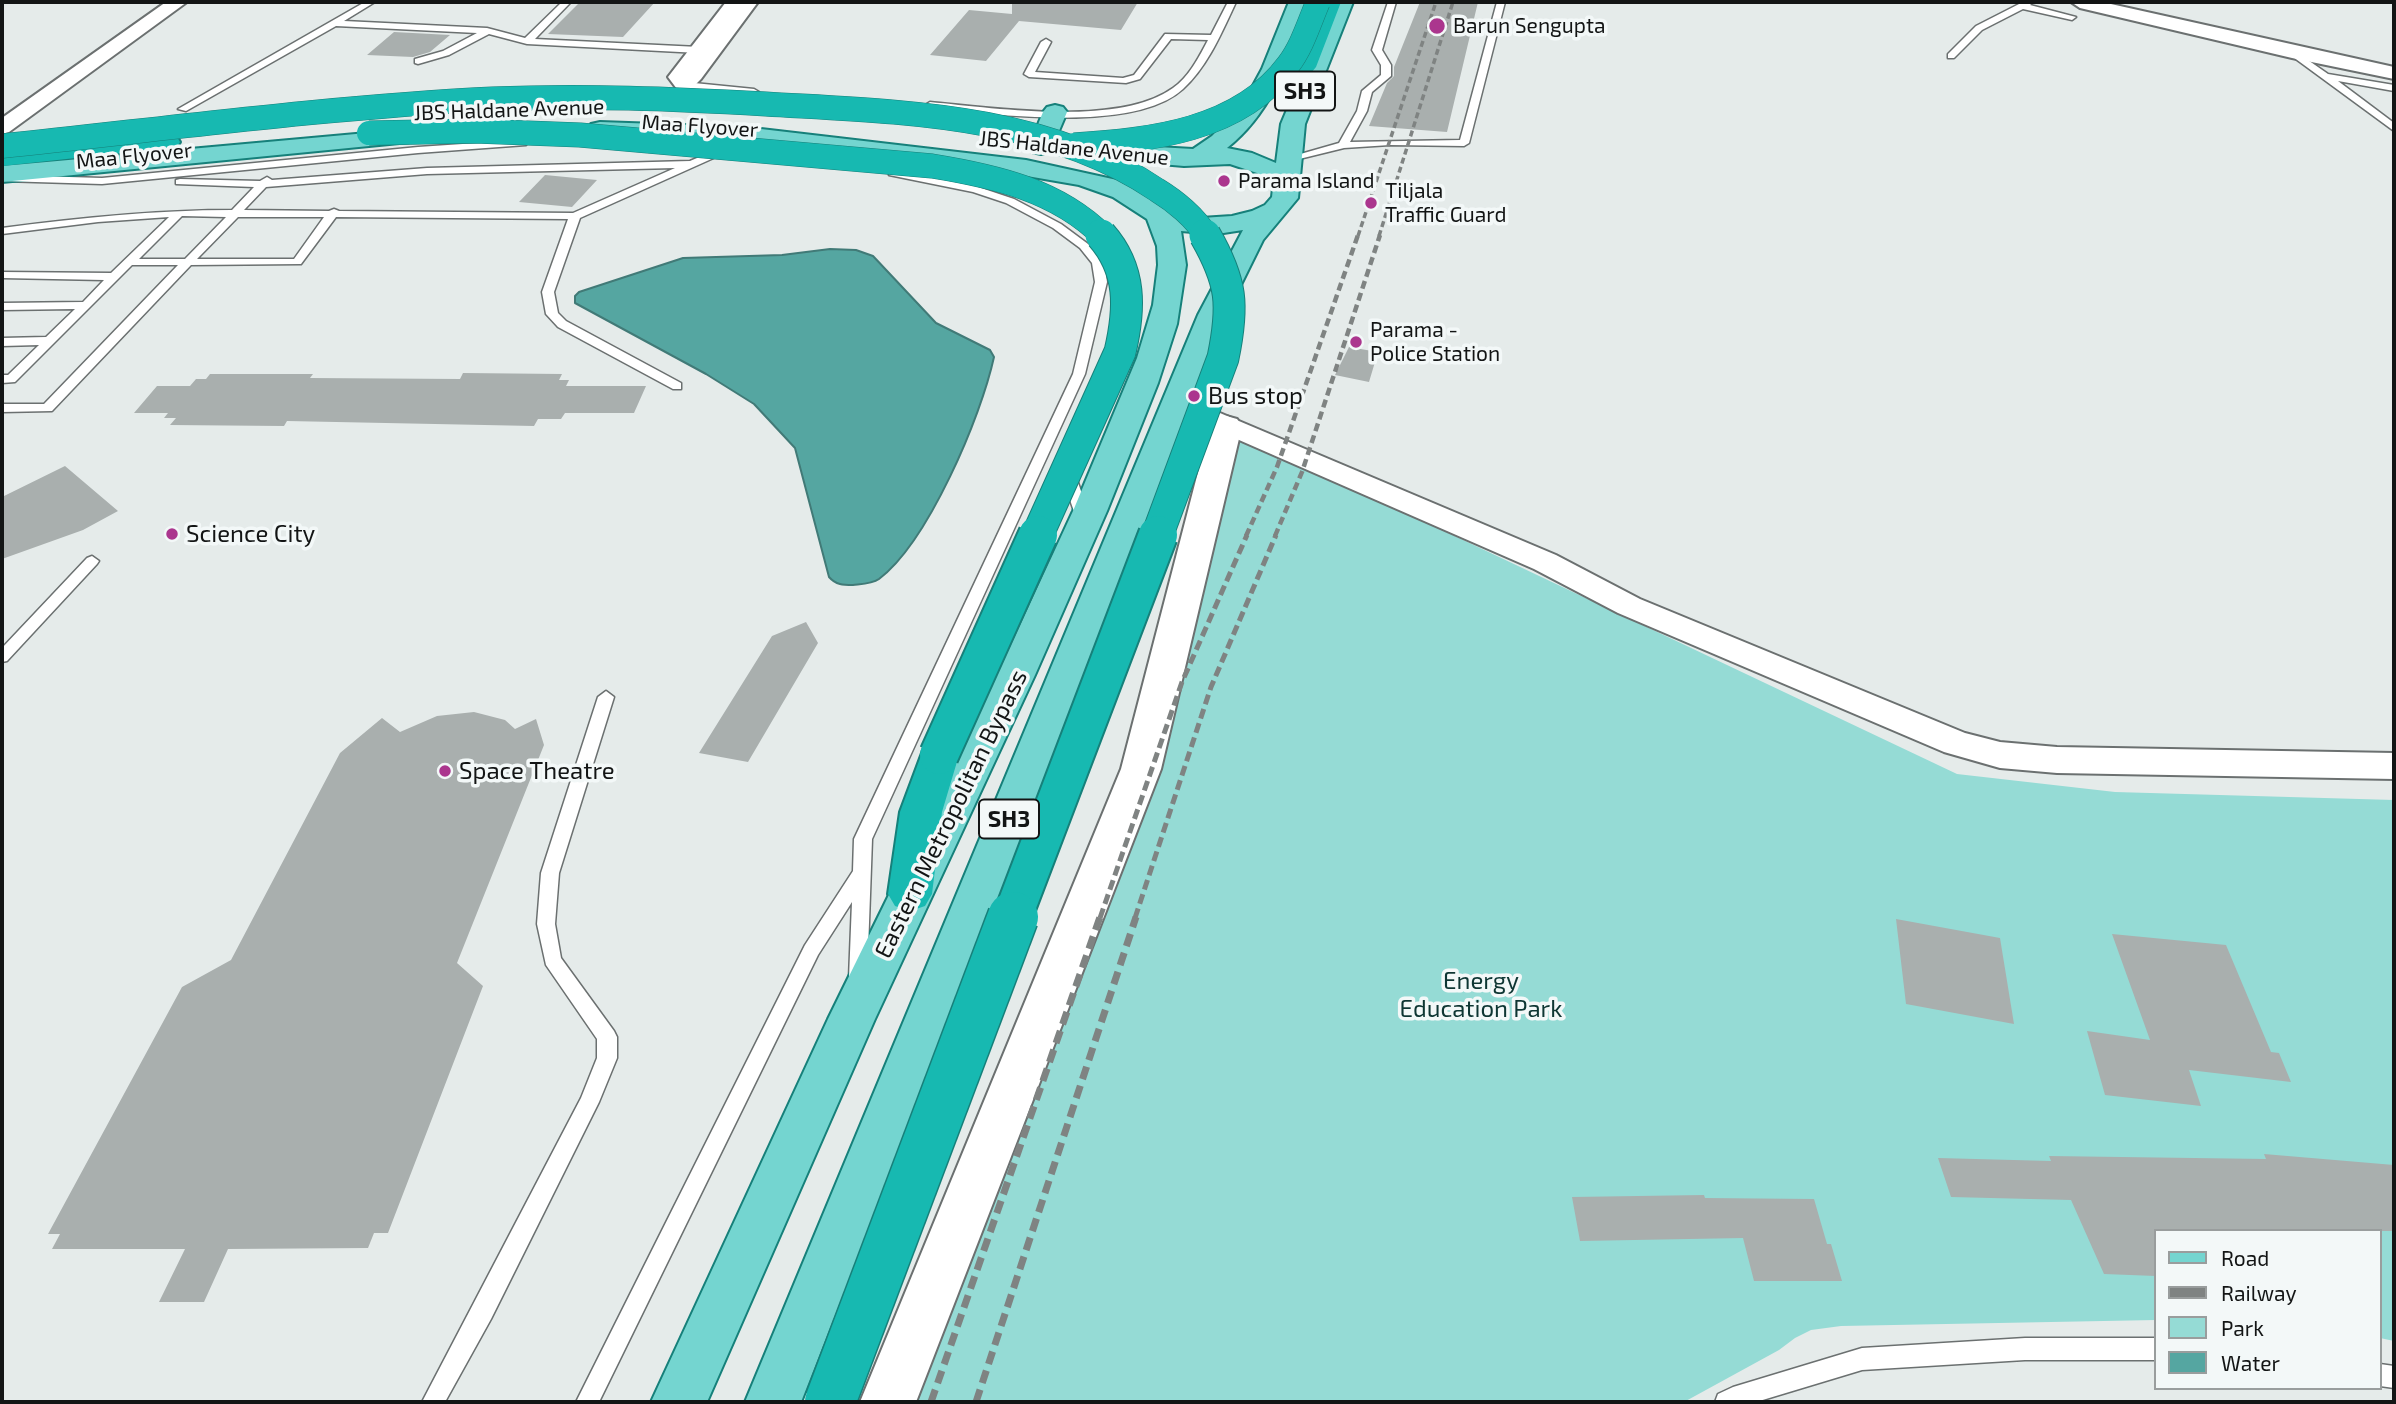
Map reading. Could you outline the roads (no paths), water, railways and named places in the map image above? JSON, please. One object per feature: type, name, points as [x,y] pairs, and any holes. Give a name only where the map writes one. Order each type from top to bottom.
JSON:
[{"type":"highway","name":"Maa Flyover","points":[[2,159],[401,119],[568,110],[627,110],[767,120],[983,144],[1057,146],[1124,141],[1207,122],[1250,102],[1268,88],[1288,66],[1318,2]]},
{"type":"highway","name":"Maa Flyover","points":[[2,174],[349,134],[430,127],[598,121],[736,128],[996,154],[1074,155],[1130,150],[1166,144],[1231,122],[1284,91],[1305,67],[1330,2]]},
{"type":"highway","points":[[2,146],[410,105],[519,98],[642,98],[761,104],[963,120],[1046,138],[1107,161],[1155,187],[1182,208],[1203,231],[1218,256],[1229,294],[1231,311],[1223,358],[903,1202],[830,1402]]},
{"type":"highway","points":[[349,134],[459,131],[624,136],[932,167],[991,177],[1037,192],[1096,229],[1118,256],[1129,297],[1120,352],[939,755],[921,812],[910,894]]},
{"type":"main road","name":"SH3","points":[[1152,210],[1139,194],[1141,183],[1150,173],[1224,141],[1261,97],[1300,2]]},
{"type":"main road","name":"SH3","points":[[773,1402],[1212,315],[1275,198],[1293,124],[1343,2]]},
{"type":"main road","name":"JBS Haldane Avenue","points":[[2,152],[421,113],[678,96],[1041,147],[1192,157]]},
{"type":"main road","points":[[1041,147],[1055,112]]},
{"type":"main road","name":"JBS Haldane Avenue","points":[[2,174],[303,144],[568,129],[665,130],[752,136],[964,159],[1056,173],[1112,187],[1132,195],[1152,210],[1193,225],[1234,225],[1258,219],[1275,198]]},
{"type":"main road","name":"SH3","points":[[1192,157],[1237,158],[1259,164],[1276,173],[1275,198]]},
{"type":"main road","name":"Eastern Metropolitan Bypass","points":[[679,1402],[910,894],[1028,651],[1085,524],[1152,356],[1164,311],[1174,248],[1168,226],[1152,210]]},
{"type":"street","points":[[2,128],[178,2]]},
{"type":"street","points":[[678,96],[678,77],[735,2]]},
{"type":"street","points":[[678,96],[749,2]]},
{"type":"street","points":[[2076,9],[2394,73]]},
{"type":"street","points":[[1177,402],[1226,426],[1291,450],[1545,562],[1629,606],[1956,743],[2000,755],[2057,760],[2394,766]]},
{"type":"street","points":[[888,1402],[1141,769],[1226,426]]},
{"type":"lane","points":[[183,109],[371,2]]},
{"type":"lane","points":[[527,41],[567,2]]},
{"type":"lane","points":[[678,96],[1055,112],[1128,110],[1165,97],[1193,73],[1232,2]]},
{"type":"lane","points":[[1275,198],[1343,145],[1362,111],[1367,92],[1386,76],[1386,65],[1377,50],[1392,2]]},
{"type":"lane","points":[[1343,145],[1390,142],[1464,143],[1501,2]]},
{"type":"lane","points":[[1951,56],[1979,28],[2026,4],[2076,9]]},
{"type":"lane","points":[[334,23],[487,31],[527,41],[699,50]]},
{"type":"lane","points":[[418,61],[446,53],[487,31]]},
{"type":"lane","points":[[1046,42],[1029,74],[1123,81],[1137,77],[1168,36],[1213,38]]},
{"type":"lane","points":[[2292,52],[2394,128]]},
{"type":"lane","points":[[2326,76],[2394,88]]},
{"type":"lane","points":[[2,231],[98,219],[236,211],[575,216],[752,136]]},
{"type":"lane","points":[[303,144],[621,143],[724,149],[884,172],[975,189],[1010,201],[1057,226],[1084,246],[1098,262],[1101,282],[1079,374],[863,839],[856,1012]]},
{"type":"lane","points":[[102,181],[482,144]]},
{"type":"lane","points":[[2,408],[47,408],[284,163]]},
{"type":"lane","points":[[2,174],[102,181],[264,184],[465,169],[691,164]]},
{"type":"lane","points":[[131,262],[298,262],[334,212]]},
{"type":"lane","points":[[2,379],[11,379],[179,213]]},
{"type":"lane","points":[[575,216],[548,292],[552,314],[562,324],[677,386]]},
{"type":"lane","points":[[2,275],[116,277]]},
{"type":"lane","points":[[2,306],[86,306]]},
{"type":"lane","points":[[2,342],[50,341]]},
{"type":"lane","points":[[1054,432],[1085,524]]},
{"type":"lane","points":[[2,657],[92,561]]},
{"type":"lane","points":[[433,1402],[483,1311],[589,1102],[607,1058],[607,1037],[552,960],[546,924],[550,873],[606,697]]},
{"type":"lane","points":[[587,1402],[811,950],[861,873]]},
{"type":"lane","points":[[1726,1402],[1862,1359],[2025,1349],[2154,1349]]},
{"type":"water","points":[[830,249],[856,250],[873,256],[936,323],[990,350],[994,357],[965,444],[950,477],[916,537],[879,579],[853,585],[834,582],[829,577],[795,448],[754,404],[706,374],[575,303],[575,296],[579,292],[683,258],[782,255]]},
{"type":"railway","points":[[1358,236],[1436,2]]},
{"type":"railway","points":[[1379,236],[1453,2]]},
{"type":"railway","points":[[1246,536],[1277,467],[1358,235]]},
{"type":"railway","points":[[1275,536],[1302,472],[1380,235]]},
{"type":"railway","points":[[1100,918],[1182,682],[1247,535]]},
{"type":"railway","points":[[1135,918],[1211,687],[1276,535]]},
{"type":"railway","points":[[931,1402],[1100,917]]},
{"type":"railway","points":[[976,1402],[1136,917]]},
{"type":"place","name":"Barun Sengupta","points":[[1437,26]]},
{"type":"place","name":"Parama Island","points":[[1224,181]]},
{"type":"place","name":"Tiljala Traffic Guard","points":[[1371,203]]},
{"type":"place","name":"Parama - Police Station","points":[[1356,342]]},
{"type":"place","name":"Bus stop","points":[[1194,396]]},
{"type":"place","name":"Science City","points":[[172,534]]},
{"type":"place","name":"Space Theatre","points":[[445,771]]},
{"type":"park label","name":"Energy Education Park","points":[[1481,995]]}]
